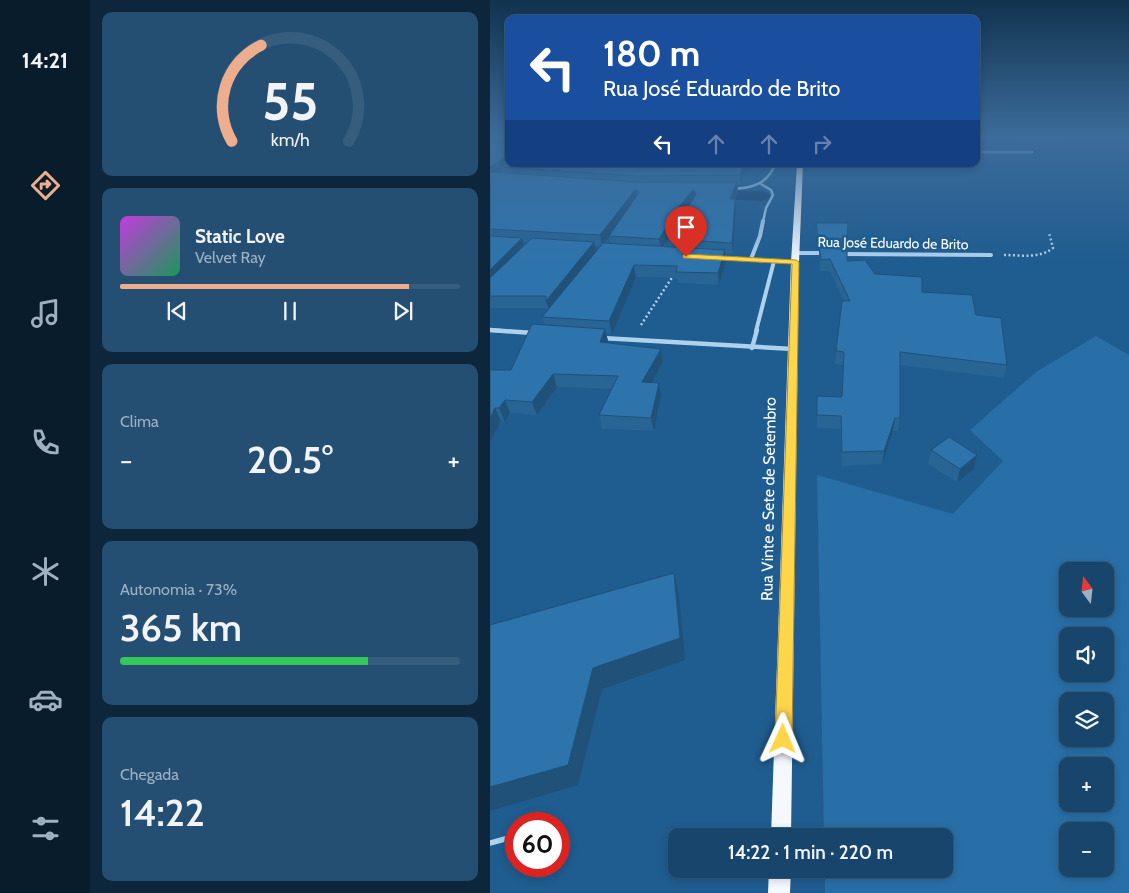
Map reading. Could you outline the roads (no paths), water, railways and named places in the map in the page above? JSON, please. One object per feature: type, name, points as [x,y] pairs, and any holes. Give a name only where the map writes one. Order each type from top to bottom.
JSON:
[{"type":"main road","name":"Rua Vinte e Sete de Setembro","points":[[781,828],[799,180]]},
{"type":"main road","points":[[779,893],[780,878]]},
{"type":"street","points":[[728,189],[752,188],[768,180]]},
{"type":"street","points":[[751,259],[760,236],[766,208],[773,195],[771,190],[761,184]]},
{"type":"street","name":"Rua José Eduardo de Brito","points":[[714,258],[774,261],[796,258],[991,255]]},
{"type":"street","points":[[752,348],[774,261]]},
{"type":"street","points":[[490,330],[538,333]]},
{"type":"street","points":[[594,337],[793,349]]},
{"type":"lane","points":[[490,844],[505,839]]},
{"type":"waterway","points":[[699,195],[762,196]]}]
